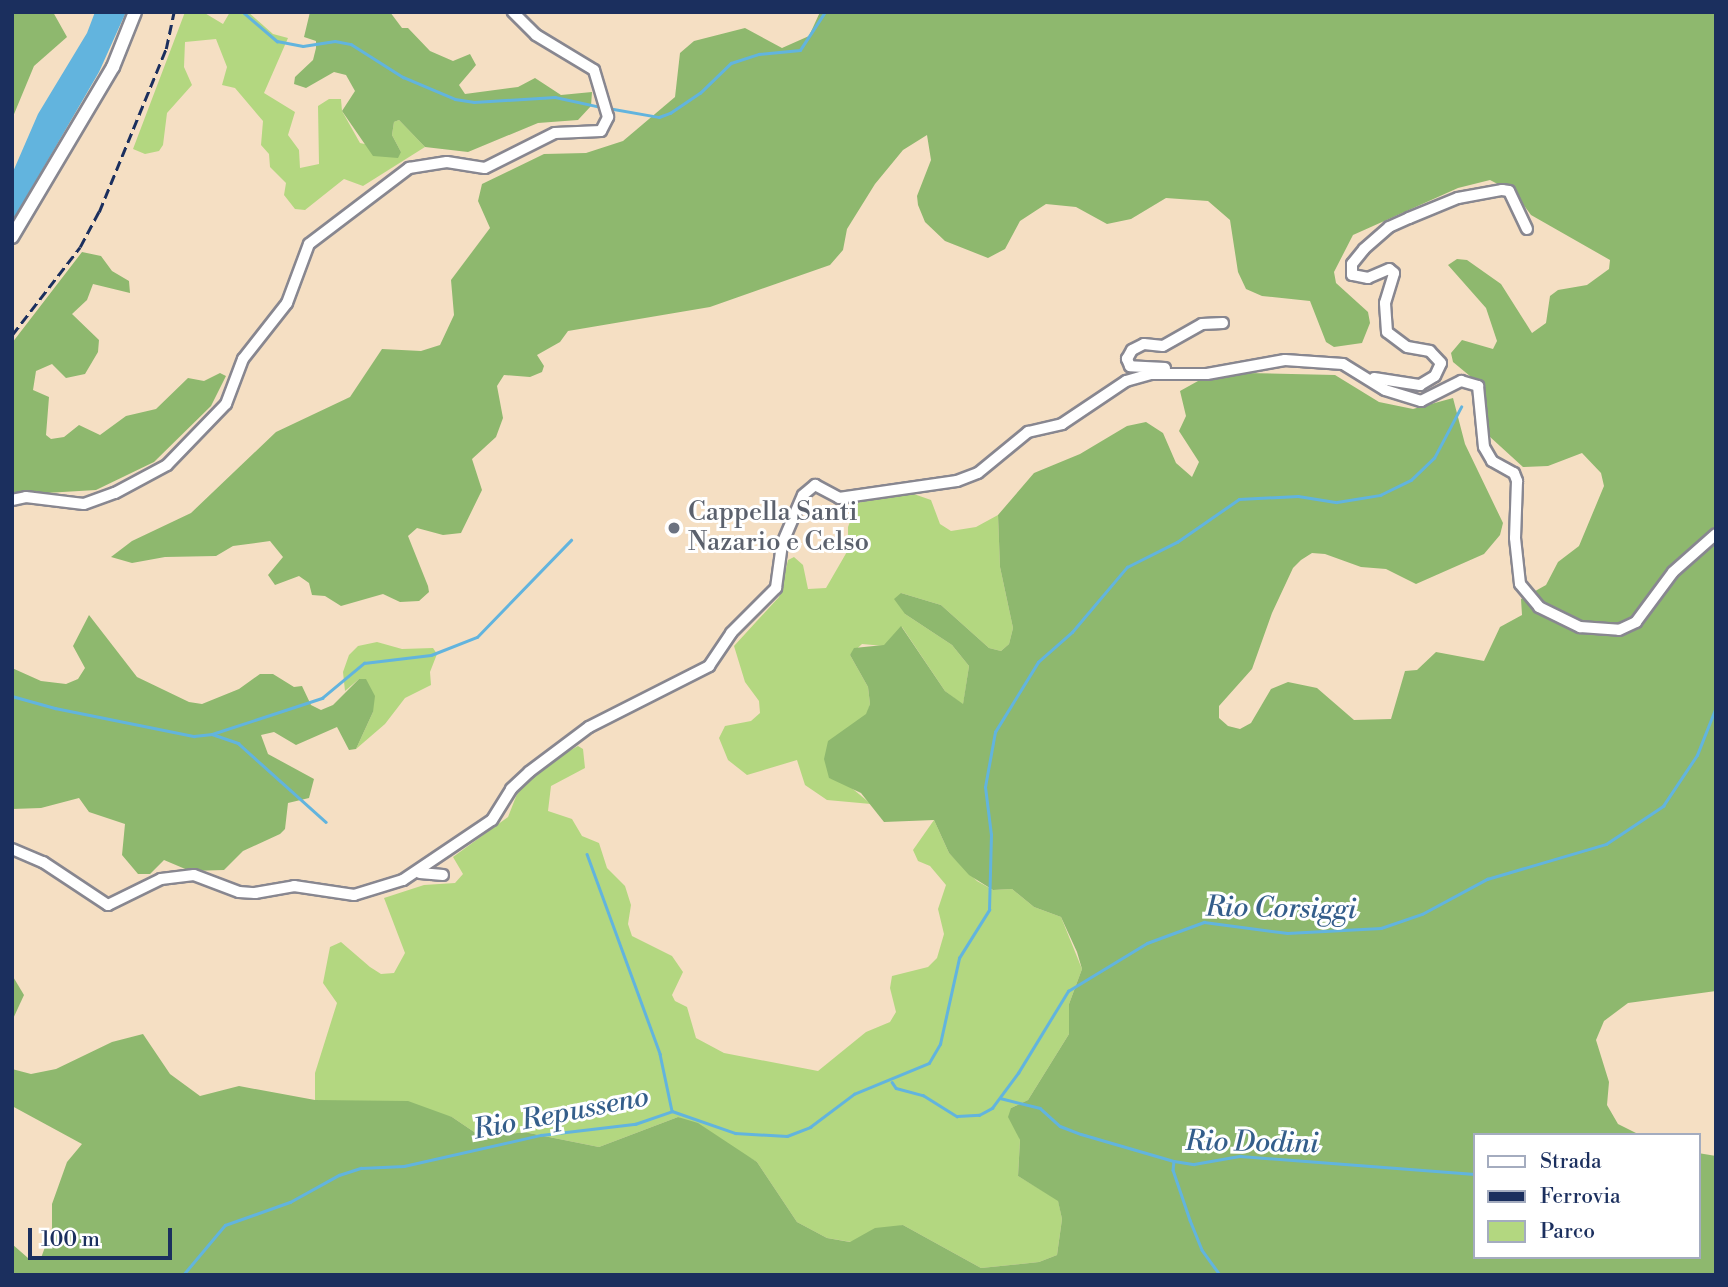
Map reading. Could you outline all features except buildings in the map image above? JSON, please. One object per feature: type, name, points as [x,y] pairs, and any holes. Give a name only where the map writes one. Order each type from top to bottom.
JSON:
[{"type":"main road","points":[[12,237],[113,67],[135,12]]},
{"type":"street","points":[[12,500],[26,497],[84,504],[167,465],[226,404],[239,367],[291,296],[303,253],[325,231],[410,168],[447,162],[485,168],[555,133],[601,131],[608,117],[602,86],[594,70],[536,35],[513,12]]},
{"type":"street","points":[[1366,376],[1420,386],[1435,376],[1441,363],[1430,351],[1407,347],[1388,332],[1385,303],[1394,273],[1389,269],[1368,278],[1352,275],[1352,264],[1364,248],[1389,227],[1418,214],[1458,198],[1502,190],[1509,191],[1527,229]]},
{"type":"street","points":[[1223,323],[1202,324],[1163,346],[1144,344],[1127,359],[1130,366],[1206,374],[1286,360],[1343,364],[1398,396],[1421,401],[1461,381],[1478,386],[1484,447],[1492,461],[1514,473],[1517,481],[1515,538],[1520,583],[1539,607],[1565,621],[1593,629],[1619,629],[1636,621],[1679,565],[1716,534]]},
{"type":"street","points":[[12,849],[43,862],[108,905],[160,880],[194,875],[239,892],[294,886],[354,895],[420,873],[492,820],[511,789],[549,755],[589,727],[709,666],[731,633],[776,588],[782,544],[803,495],[816,485],[839,498],[957,481],[978,473],[1028,432],[1062,424],[1126,381],[1186,372]]},
{"type":"street","points":[[420,873],[443,875]]},
{"type":"green space","points":[[12,12],[53,12],[67,37],[34,66],[12,119]]},
{"type":"green space","points":[[185,12],[203,12],[223,24],[230,12],[248,12],[273,34],[288,38],[264,93],[295,112],[288,135],[299,150],[300,168],[319,164],[318,106],[329,99],[341,99],[342,111],[360,143],[401,152],[392,135],[394,122],[399,120],[425,147],[363,186],[344,179],[305,210],[295,209],[284,195],[286,183],[270,167],[269,154],[261,145],[263,121],[235,88],[222,85],[227,67],[216,39],[185,42],[184,67],[192,85],[167,113],[163,145],[159,151],[145,154],[133,149]]},
{"type":"green space","points":[[310,12],[390,12],[402,28],[408,28],[430,51],[453,61],[470,54],[476,65],[459,85],[465,94],[518,87],[535,78],[561,95],[592,92],[591,106],[578,120],[538,123],[468,152],[425,147],[399,120],[394,122],[392,135],[401,152],[398,158],[373,156],[342,111],[355,91],[346,75],[334,72],[306,88],[294,84],[295,77],[313,60],[316,48],[316,41],[304,37]]},
{"type":"green space","points":[[820,12],[1716,12],[1716,991],[1628,1003],[1604,1021],[1596,1040],[1609,1082],[1607,1105],[1618,1124],[1636,1133],[1472,1133],[1472,1259],[1700,1259],[1700,1153],[1716,1156],[1716,1275],[12,1275],[12,1244],[28,1258],[41,1258],[52,1228],[52,1204],[67,1162],[82,1144],[12,1106],[12,1069],[31,1074],[56,1069],[112,1042],[143,1034],[170,1074],[200,1096],[239,1086],[315,1100],[408,1101],[452,1117],[483,1138],[524,1132],[599,1147],[678,1117],[698,1123],[757,1162],[797,1222],[827,1238],[850,1242],[875,1228],[903,1225],[981,1268],[1039,1262],[1057,1255],[1062,1219],[1058,1201],[1018,1176],[1020,1140],[1008,1117],[1011,1108],[1028,1100],[1069,1034],[1069,1004],[1082,969],[1077,952],[1061,917],[1034,907],[1012,889],[993,890],[969,875],[949,853],[934,820],[884,822],[861,793],[829,778],[824,759],[828,741],[866,714],[870,704],[868,687],[850,655],[854,648],[884,645],[901,626],[945,691],[963,704],[969,666],[952,645],[905,614],[894,599],[901,593],[941,605],[989,648],[1001,651],[1009,644],[1013,628],[1000,567],[998,515],[1034,473],[1080,454],[1127,426],[1146,422],[1163,433],[1176,463],[1192,477],[1199,462],[1179,431],[1186,416],[1180,391],[1198,381],[1247,373],[1335,375],[1379,402],[1413,409],[1453,398],[1465,444],[1503,523],[1500,535],[1484,554],[1416,584],[1386,569],[1361,567],[1325,554],[1312,553],[1301,560],[1293,568],[1272,613],[1252,669],[1219,706],[1219,718],[1228,726],[1240,729],[1251,723],[1271,689],[1288,682],[1317,688],[1354,720],[1391,719],[1405,671],[1417,670],[1436,652],[1484,661],[1500,627],[1522,615],[1521,599],[1546,585],[1558,562],[1579,546],[1604,486],[1601,473],[1582,453],[1548,466],[1523,467],[1489,436],[1482,386],[1453,362],[1451,353],[1462,340],[1493,349],[1497,341],[1486,308],[1448,265],[1457,259],[1467,260],[1501,284],[1532,333],[1546,323],[1550,296],[1558,290],[1587,285],[1609,269],[1610,260],[1531,215],[1515,193],[1490,180],[1458,188],[1353,235],[1334,272],[1336,283],[1368,312],[1370,323],[1362,343],[1334,347],[1326,342],[1310,301],[1262,296],[1246,289],[1238,272],[1230,220],[1208,201],[1166,198],[1131,219],[1107,224],[1076,207],[1046,204],[1020,221],[1005,249],[988,258],[945,241],[925,222],[918,205],[917,196],[931,160],[927,135],[903,150],[875,184],[847,229],[843,250],[830,265],[710,307],[568,331],[560,342],[537,355],[544,366],[542,372],[530,377],[504,375],[497,386],[503,418],[496,437],[472,459],[482,490],[461,533],[443,535],[417,528],[408,536],[428,586],[429,592],[419,601],[400,602],[383,594],[341,606],[325,596],[312,595],[309,583],[299,576],[275,585],[268,575],[283,557],[270,541],[233,546],[216,556],[165,557],[132,563],[111,557],[132,541],[191,513],[276,432],[350,397],[382,349],[421,351],[440,345],[454,315],[451,280],[490,228],[478,201],[482,184],[544,154],[586,153],[623,141],[675,97],[680,53],[694,41],[745,28],[782,48],[809,36]]},
{"type":"green space","points":[[82,252],[101,256],[112,271],[129,281],[130,293],[93,284],[87,300],[72,314],[99,340],[98,352],[85,374],[66,378],[52,364],[36,371],[33,390],[49,397],[46,435],[51,439],[64,437],[79,425],[100,435],[126,416],[156,409],[188,378],[204,381],[220,373],[226,376],[211,406],[154,462],[96,490],[12,495],[12,343]]},
{"type":"green space","points":[[908,492],[931,500],[940,524],[951,531],[976,527],[998,515],[1000,567],[1013,628],[1009,644],[1001,651],[989,648],[941,605],[901,593],[905,614],[952,645],[969,666],[963,705],[945,691],[902,627],[884,646],[862,644],[850,655],[868,687],[870,704],[867,714],[852,726],[829,778],[842,780],[871,804],[827,800],[805,785],[797,760],[747,775],[728,760],[719,738],[725,726],[751,721],[760,713],[759,701],[745,682],[734,646],[779,597],[788,560],[794,557],[803,565],[808,589],[826,588],[848,550],[848,527],[857,503]]},
{"type":"green space","points":[[89,615],[137,677],[189,702],[202,704],[239,689],[260,674],[273,674],[294,687],[302,686],[311,705],[321,710],[333,705],[359,679],[366,679],[375,696],[373,712],[356,749],[349,750],[337,727],[296,745],[274,732],[261,735],[268,754],[314,779],[309,798],[288,803],[285,829],[280,834],[243,851],[224,870],[190,871],[164,860],[150,874],[138,874],[122,855],[125,824],[89,812],[79,798],[41,808],[12,809],[12,668],[41,681],[66,684],[78,679],[85,668],[73,646]]},
{"type":"green space","points":[[377,642],[402,649],[433,648],[437,654],[430,672],[431,685],[405,698],[385,724],[356,749],[373,712],[359,679],[345,691],[343,672],[349,655],[358,646]]},
{"type":"green space","points":[[578,746],[583,749],[585,768],[551,786],[548,811],[572,819],[582,836],[599,843],[607,868],[625,886],[631,905],[628,924],[632,936],[672,956],[683,972],[672,995],[675,1001],[687,1007],[696,1038],[724,1053],[818,1071],[866,1032],[890,1022],[896,1012],[890,988],[892,976],[928,967],[937,958],[944,934],[938,909],[946,885],[930,866],[918,861],[913,850],[934,820],[949,853],[977,881],[993,890],[1012,889],[1034,907],[1061,917],[1082,969],[1069,1004],[1069,1034],[1028,1100],[1011,1108],[1020,1140],[1018,1176],[1058,1200],[1062,1219],[1057,1255],[1039,1262],[981,1268],[903,1225],[851,1242],[827,1238],[797,1222],[757,1162],[678,1117],[599,1147],[524,1132],[483,1138],[452,1117],[315,1100],[315,1073],[337,1003],[323,983],[330,947],[341,942],[381,974],[394,973],[405,953],[384,898],[424,885],[455,883],[463,874],[453,857],[508,817],[517,794],[537,769]]},
{"type":"green space","points":[[12,975],[24,995],[12,1021]]},
{"type":"water","points":[[95,12],[126,12],[99,72],[12,222],[12,174],[38,114],[87,33]]},
{"type":"waterway","points":[[243,12],[277,41],[303,46],[335,41],[351,44],[403,77],[455,99],[474,102],[555,97],[601,107]]},
{"type":"waterway","points":[[608,108],[659,117],[670,113],[700,93],[731,63],[759,54],[800,50],[825,12]]},
{"type":"waterway","name":"Rio Repusseno","points":[[183,1275],[225,1225],[290,1202],[339,1175],[361,1168],[404,1166],[541,1135],[635,1124],[672,1111],[735,1133],[787,1136],[810,1127],[854,1094],[929,1063],[940,1044],[959,958],[989,910],[991,835],[985,787],[995,732],[1038,662],[1072,632],[1127,567],[1177,542],[1239,499],[1298,496],[1337,502],[1380,495],[1411,480],[1434,458],[1461,407]]},
{"type":"waterway","points":[[212,734],[322,698],[364,663],[431,655],[477,637],[571,540]]},
{"type":"waterway","points":[[12,696],[55,708],[194,736],[212,734],[238,743],[326,822]]},
{"type":"waterway","name":"Rio Corsiggi","points":[[892,1082],[896,1088],[923,1095],[957,1116],[979,1115],[992,1108],[1018,1073],[1068,991],[1147,943],[1204,922],[1287,933],[1381,928],[1422,914],[1487,879],[1606,844],[1663,806],[1697,755],[1716,707]]},
{"type":"waterway","points":[[587,854],[660,1054],[672,1111]]},
{"type":"waterway","name":"Rio Dodini","points":[[1000,1098],[1040,1108],[1060,1126],[1081,1134],[1174,1161],[1194,1164],[1240,1156],[1472,1174]]},
{"type":"waterway","points":[[1174,1161],[1173,1170],[1202,1250],[1220,1275]]},
{"type":"railway","points":[[12,335],[80,247],[99,212],[166,49],[174,12]]},
{"type":"place","name":"Cappella Santi Nazario e Celso","points":[[674,528]]}]
